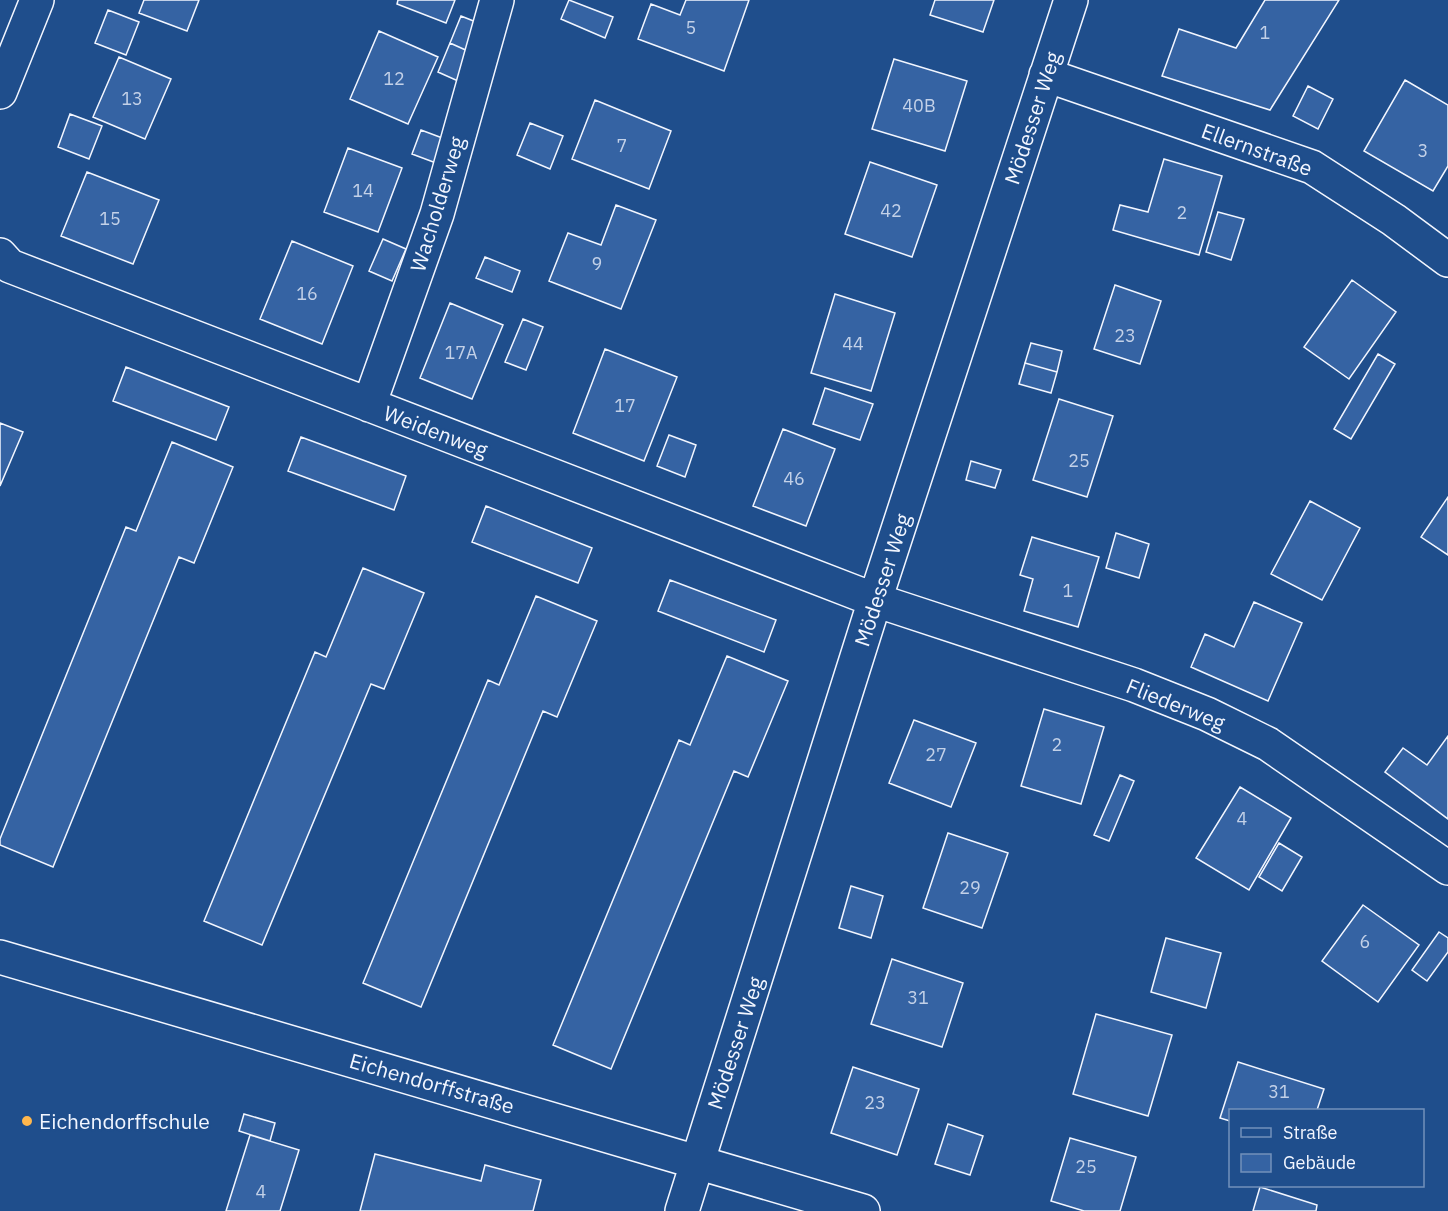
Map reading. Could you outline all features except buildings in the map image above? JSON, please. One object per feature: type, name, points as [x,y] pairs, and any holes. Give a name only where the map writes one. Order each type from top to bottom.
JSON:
[{"type":"street","points":[[0,92],[37,0]]},
{"type":"street","name":"Wacholderweg","points":[[369,405],[437,214],[497,0]]},
{"type":"street","name":"Mödesser Weg","points":[[682,1211],[875,600],[1071,0]]},
{"type":"street","name":"Ellernstraße","points":[[1046,75],[1312,167],[1394,220],[1448,260]]},
{"type":"street","name":"Weidenweg","points":[[0,255],[10,266],[875,600]]},
{"type":"street","name":"Fliederweg","points":[[875,600],[1134,685],[1207,714],[1268,744],[1448,868]]},
{"type":"street","name":"Eichendorffstraße","points":[[0,957],[863,1211]]},
{"type":"place","name":"Eichendorffschule","points":[[27,1121]]}]
